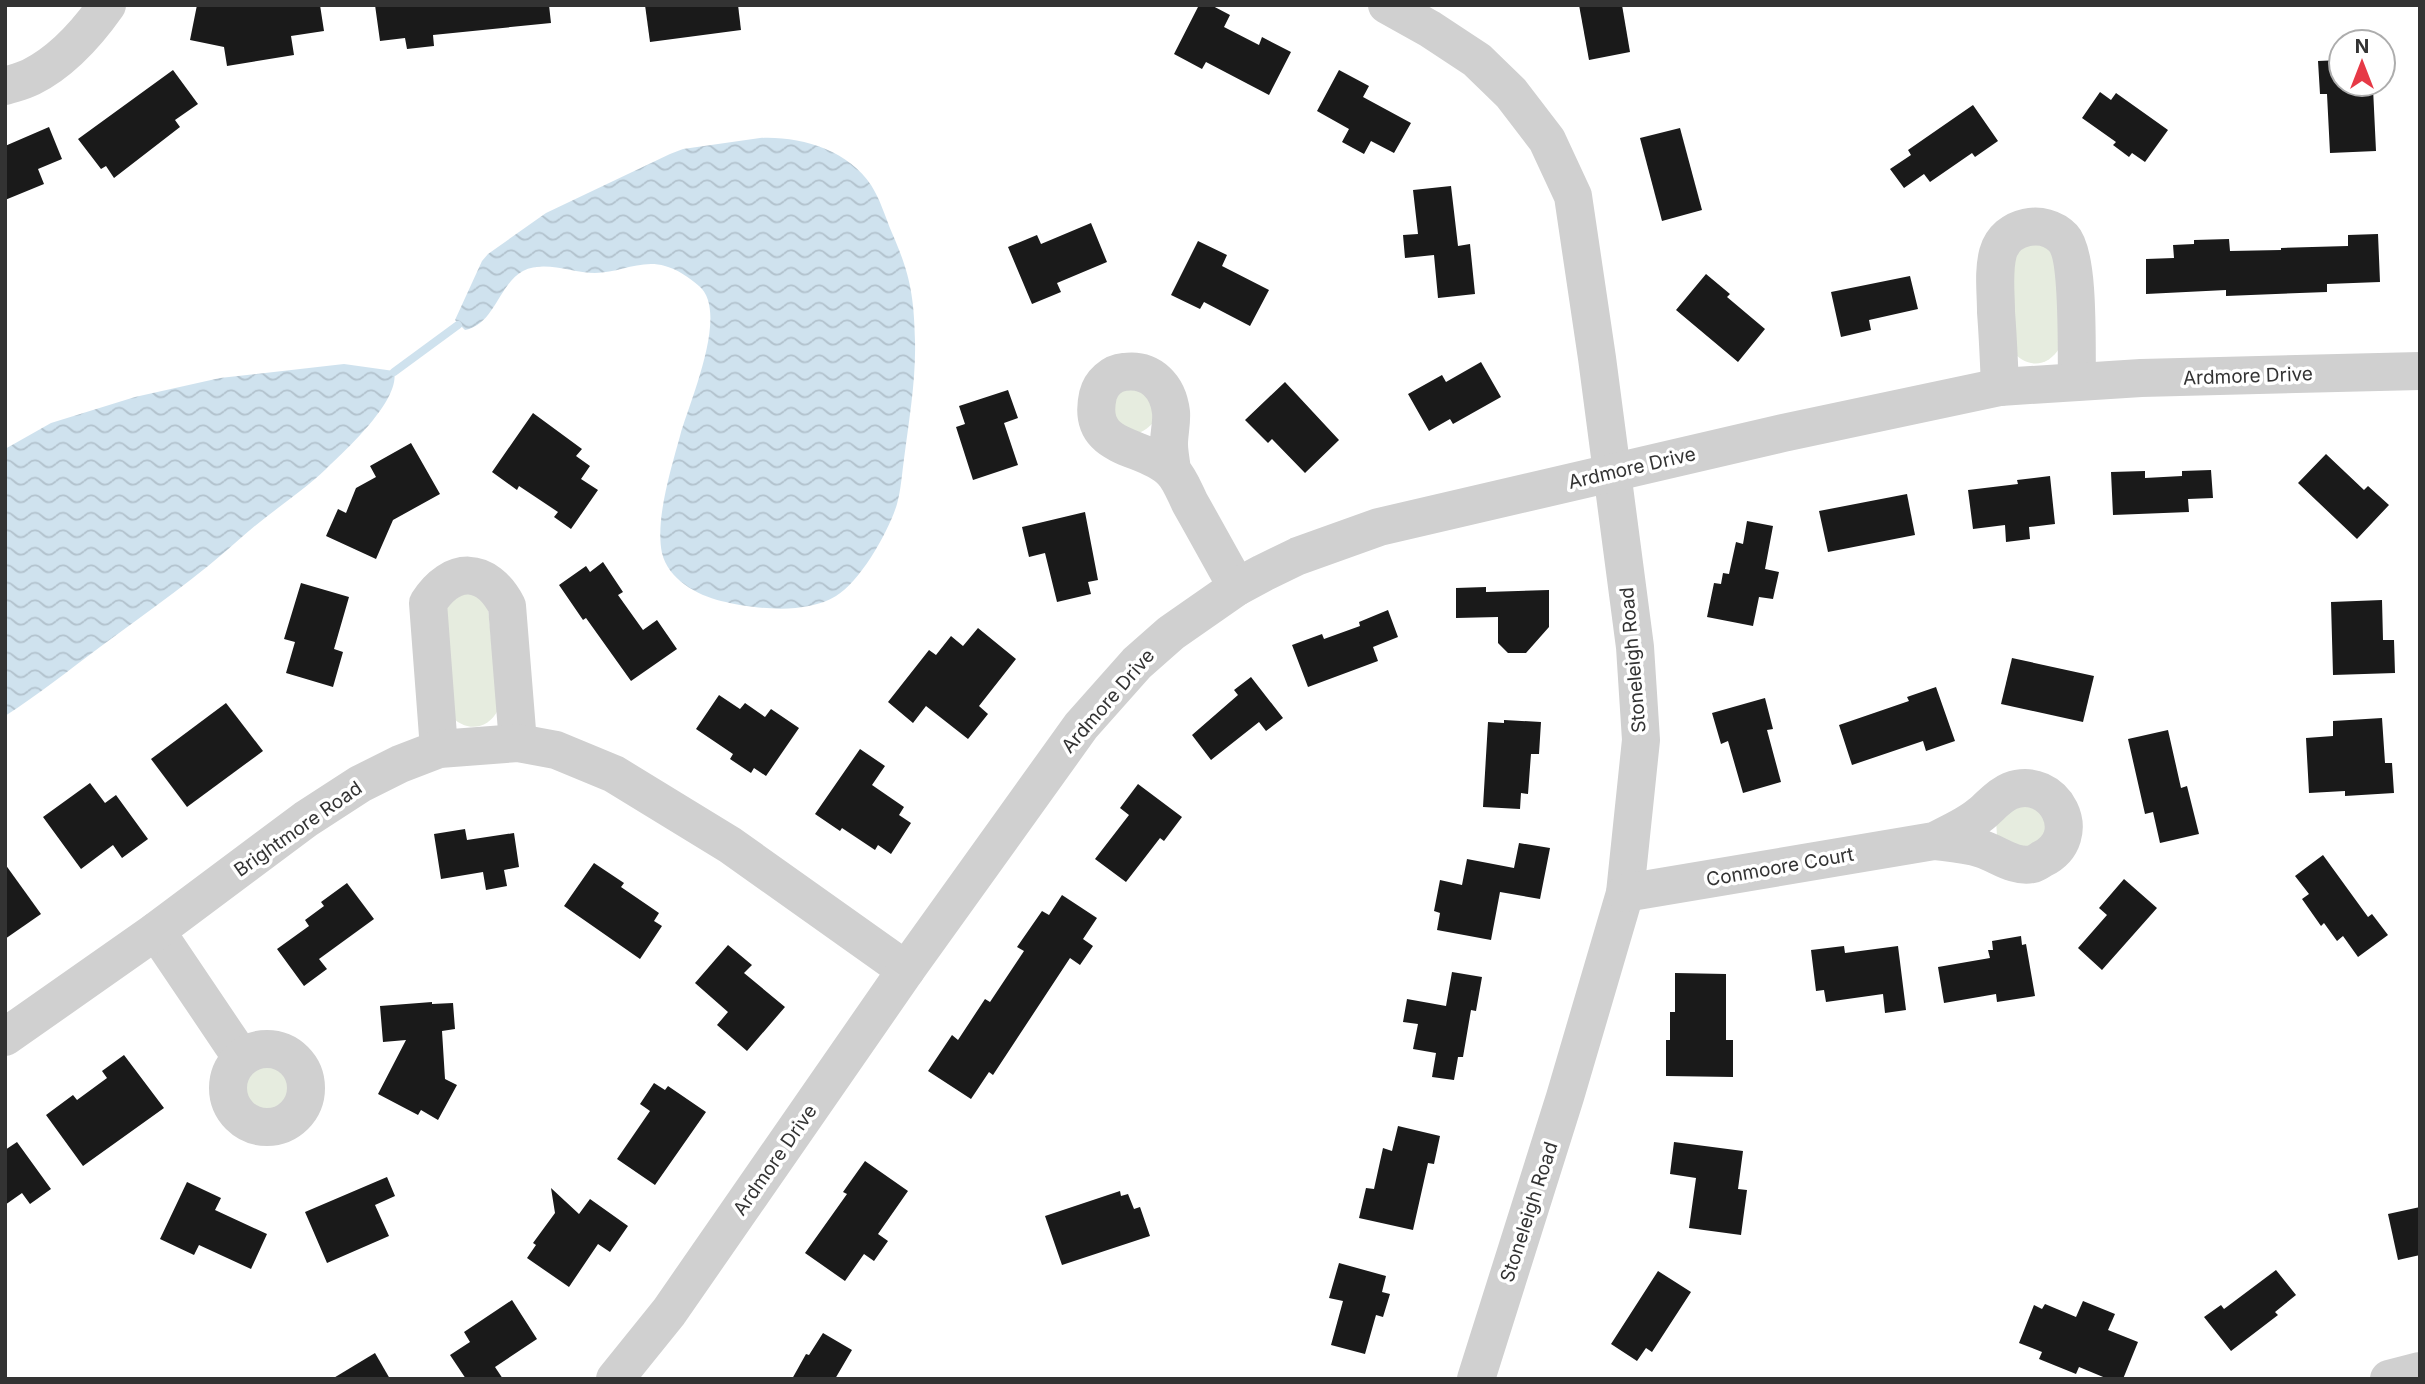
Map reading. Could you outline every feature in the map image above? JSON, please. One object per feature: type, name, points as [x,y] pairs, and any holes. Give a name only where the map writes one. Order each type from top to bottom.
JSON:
[{"type":"street","points":[[5,86],[32,77],[60,57],[96,21],[107,5]]},
{"type":"street","name":"Stoneleigh Road","points":[[1387,5],[1439,17],[1511,93],[1547,140],[1573,196],[1635,647],[1641,740],[1625,893],[1565,1097],[1476,1379]]},
{"type":"street","points":[[2000,387],[1995,274],[1999,251],[2008,236],[2023,227],[2045,227],[2064,239],[2074,260],[2077,381]]},
{"type":"street","name":"Ardmore Drive","points":[[615,1379],[669,1312],[906,970],[1081,726],[1137,663],[1171,633],[1237,587],[1298,556],[1379,527],[2000,387],[2077,381],[2420,371]]},
{"type":"street","points":[[1172,470],[1237,587]]},
{"type":"street","points":[[439,749],[428,603],[439,587],[454,577],[470,576],[487,581],[499,591],[507,606],[518,743]]},
{"type":"street","name":"Brightmore Road","points":[[5,1038],[156,931],[306,819],[360,784],[439,749],[518,743],[556,750],[614,774],[730,845],[906,970]]},
{"type":"street","name":"Conmoore Court","points":[[1625,893],[1934,841]]},
{"type":"street","points":[[156,931],[241,1058]]},
{"type":"street","points":[[2389,1379],[2420,1371]]},
{"type":"shaded area","points":[[2028,239],[2055,250],[2060,347],[2049,359],[2037,364],[2024,360],[2012,350],[2008,257]]},
{"type":"shaded area","points":[[1120,384],[1153,394],[1153,423],[1147,429],[1124,435],[1105,400]]},
{"type":"shaded area","points":[[452,588],[487,597],[498,710],[488,722],[476,727],[462,724],[450,715],[440,603]]},
{"type":"shaded area","points":[[2007,805],[2041,807],[2048,833],[2029,852],[1997,837],[1996,819]]},
{"type":"shaded area","points":[[264,1061],[274,1063],[282,1069],[288,1077],[288,1097],[282,1105],[274,1111],[264,1113],[254,1111],[246,1105],[240,1097],[238,1087],[240,1077],[246,1069],[254,1063]]},
{"type":"water","points":[[760,138],[791,140],[822,148],[836,154],[861,173],[877,196],[898,248],[907,273],[914,311],[913,385],[900,487],[893,515],[864,568],[845,589],[824,602],[779,609],[721,601],[702,595],[670,571],[662,553],[660,540],[665,495],[709,336],[707,299],[699,286],[674,269],[656,264],[595,273],[549,267],[531,268],[515,277],[490,312],[475,326],[465,330],[455,320],[482,261],[546,213],[683,149]]},
{"type":"water","points":[[344,364],[394,371],[394,383],[381,410],[335,461],[191,579],[5,716],[5,449],[51,423],[135,397],[220,378]]},
{"type":"building","points":[[197,5],[320,5],[324,31],[291,36],[294,55],[227,66],[224,47],[190,40]]},
{"type":"building","points":[[375,5],[549,5],[551,23],[433,35],[434,46],[407,49],[405,38],[380,41]]},
{"type":"building","points":[[645,5],[738,5],[741,30],[650,42]]},
{"type":"building","points":[[1199,5],[1211,5],[1230,15],[1224,27],[1259,45],[1262,37],[1291,52],[1269,95],[1206,62],[1202,69],[1174,54]]},
{"type":"building","points":[[1579,5],[1622,5],[1630,52],[1589,60]]},
{"type":"building","points":[[2318,61],[2327,61],[2327,94],[2320,94]]},
{"type":"building","points":[[173,70],[198,104],[175,120],[180,127],[114,178],[106,166],[101,169],[78,139]]},
{"type":"building","points":[[1339,70],[1369,86],[1363,97],[1411,123],[1394,153],[1371,141],[1364,154],[1342,142],[1349,129],[1317,111]]},
{"type":"building","points":[[2100,92],[2111,100],[2116,93],[2168,130],[2145,162],[2132,153],[2129,157],[2113,145],[2116,142],[2082,118]]},
{"type":"building","points":[[2327,98],[2373,98],[2376,151],[2330,153]]},
{"type":"building","points":[[1973,105],[1998,141],[1975,157],[1972,153],[1930,182],[1924,174],[1904,188],[1890,169],[1911,155],[1908,150]]},
{"type":"building","points":[[49,127],[62,159],[38,169],[44,184],[5,200],[5,146]]},
{"type":"building","points":[[1680,128],[1702,210],[1662,221],[1640,138]]},
{"type":"building","points":[[1451,186],[1458,246],[1470,244],[1475,294],[1438,298],[1434,255],[1405,258],[1403,235],[1418,234],[1413,190]]},
{"type":"building","points":[[1091,223],[1107,262],[1057,283],[1061,292],[1032,304],[1008,247],[1037,235],[1041,244]]},
{"type":"building","points":[[2378,234],[2380,282],[2327,284],[2327,292],[2226,296],[2226,290],[2146,294],[2146,259],[2174,258],[2173,245],[2194,244],[2194,240],[2229,239],[2230,251],[2281,250],[2348,246],[2348,235]]},
{"type":"building","points":[[1198,241],[1227,255],[1222,266],[1269,290],[1250,326],[1204,302],[1200,309],[1171,295]]},
{"type":"building","points":[[1706,274],[1730,294],[1727,297],[1765,329],[1738,362],[1676,310]]},
{"type":"building","points":[[1910,276],[1918,309],[1869,320],[1871,330],[1841,337],[1831,292]]},
{"type":"building","points":[[1481,362],[1501,397],[1453,424],[1450,419],[1429,431],[1408,394],[1442,375],[1446,382]]},
{"type":"building","points":[[1285,382],[1339,440],[1305,473],[1272,439],[1268,443],[1245,420]]},
{"type":"building","points":[[1008,390],[1018,418],[1004,423],[1018,465],[973,480],[956,427],[965,424],[959,406]]},
{"type":"building","points":[[533,413],[582,449],[576,456],[590,466],[581,479],[598,490],[571,529],[554,517],[558,512],[519,486],[517,490],[492,472]]},
{"type":"building","points":[[411,443],[440,494],[393,520],[376,559],[326,536],[338,509],[346,513],[356,488],[376,477],[370,466]]},
{"type":"building","points":[[2326,454],[2364,490],[2368,486],[2389,505],[2357,539],[2298,483]]},
{"type":"building","points":[[2211,470],[2213,498],[2188,499],[2189,512],[2113,515],[2111,472],[2145,471],[2145,478],[2182,476],[2182,471]]},
{"type":"building","points":[[2050,476],[2055,524],[2029,527],[2030,539],[2006,542],[2005,525],[1973,529],[1968,490],[2018,484],[2017,480]]},
{"type":"building","points":[[1907,494],[1915,535],[1828,552],[1819,511]]},
{"type":"building","points":[[1085,512],[1098,580],[1088,582],[1091,594],[1057,602],[1045,553],[1029,557],[1022,527]]},
{"type":"building","points":[[1747,521],[1773,526],[1765,569],[1779,572],[1773,599],[1759,597],[1753,626],[1707,617],[1714,583],[1721,584],[1723,573],[1729,574],[1736,542],[1743,544]]},
{"type":"building","points":[[603,562],[623,592],[618,595],[643,630],[657,620],[677,649],[631,681],[559,585],[586,566],[590,572]]},
{"type":"building","points":[[301,583],[349,597],[334,649],[343,652],[333,687],[286,673],[295,642],[284,639]]},
{"type":"building","points":[[1486,587],[1486,592],[1549,590],[1549,627],[1526,653],[1508,653],[1498,643],[1498,617],[1456,618],[1456,588]]},
{"type":"building","points":[[2382,600],[2383,640],[2394,640],[2395,673],[2333,675],[2331,602]]},
{"type":"building","points":[[1388,610],[1398,637],[1373,647],[1378,661],[1308,687],[1292,645],[1322,634],[1324,639],[1360,626],[1359,622]]},
{"type":"building","points":[[978,628],[1016,659],[979,706],[988,714],[968,739],[926,706],[913,723],[888,702],[929,650],[936,655],[951,636],[963,646]]},
{"type":"building","points":[[2012,658],[2094,676],[2083,722],[2001,704]]},
{"type":"building","points":[[1251,677],[1283,718],[1266,731],[1259,722],[1211,760],[1192,735],[1238,695],[1234,690]]},
{"type":"building","points":[[1936,687],[1955,741],[1926,751],[1923,741],[1852,765],[1839,725],[1909,701],[1907,697]]},
{"type":"building","points":[[719,695],[740,709],[745,703],[765,717],[771,709],[799,728],[766,776],[754,768],[751,773],[730,759],[733,754],[696,729]]},
{"type":"building","points":[[1765,698],[1773,729],[1767,730],[1781,782],[1743,793],[1728,741],[1721,744],[1712,713]]},
{"type":"building","points":[[226,703],[263,751],[187,807],[151,759]]},
{"type":"building","points":[[2382,718],[2385,763],[2392,763],[2394,793],[2345,796],[2345,791],[2309,793],[2306,738],[2333,736],[2333,721]]},
{"type":"building","points":[[1504,720],[1541,722],[1539,754],[1531,754],[1528,794],[1521,793],[1520,809],[1483,807],[1488,722],[1504,723]]},
{"type":"building","points":[[2168,730],[2181,788],[2187,786],[2199,834],[2160,843],[2153,812],[2145,814],[2128,739]]},
{"type":"building","points":[[860,749],[885,766],[872,785],[904,807],[899,815],[911,823],[891,854],[878,845],[875,850],[815,814]]},
{"type":"building","points":[[90,783],[105,803],[116,795],[148,839],[122,858],[113,845],[81,869],[43,817]]},
{"type":"building","points":[[1138,784],[1182,817],[1164,841],[1160,838],[1126,882],[1095,859],[1129,815],[1120,808]]},
{"type":"building","points":[[465,829],[467,840],[514,833],[519,867],[504,870],[507,886],[486,890],[483,872],[441,879],[434,834]]},
{"type":"building","points":[[1519,843],[1550,848],[1540,899],[1500,892],[1491,940],[1437,930],[1440,913],[1434,911],[1440,880],[1462,885],[1467,859],[1514,868]]},
{"type":"building","points":[[2323,855],[2368,917],[2372,914],[2388,935],[2358,957],[2343,936],[2337,941],[2324,923],[2321,926],[2302,899],[2309,894],[2295,876]]},
{"type":"building","points":[[594,863],[624,883],[621,887],[659,913],[654,921],[662,926],[640,959],[564,906]]},
{"type":"building","points":[[5,864],[41,914],[5,939]]},
{"type":"building","points":[[2124,879],[2157,908],[2102,970],[2078,948],[2107,915],[2099,908]]},
{"type":"building","points":[[347,883],[374,919],[319,959],[327,969],[304,986],[277,949],[309,926],[305,920],[324,906],[321,902]]},
{"type":"building","points":[[1062,895],[1097,918],[1083,939],[1093,946],[1080,965],[1070,958],[993,1075],[989,1072],[971,1099],[928,1071],[952,1035],[958,1040],[985,999],[990,1002],[1024,951],[1017,947],[1042,911],[1049,915]]},
{"type":"building","points":[[2021,936],[2022,945],[2026,944],[2035,996],[1997,1002],[1996,994],[1944,1003],[1938,967],[1990,958],[1988,950],[1993,950],[1992,941]]},
{"type":"building","points":[[728,945],[752,965],[744,973],[785,1007],[747,1051],[717,1025],[728,1012],[695,983]]},
{"type":"building","points":[[1844,946],[1845,953],[1898,946],[1906,1010],[1885,1013],[1883,994],[1826,1002],[1824,990],[1816,991],[1811,950]]},
{"type":"building","points":[[1452,972],[1482,977],[1476,1011],[1471,1010],[1463,1057],[1458,1057],[1454,1080],[1432,1077],[1436,1053],[1413,1049],[1418,1024],[1403,1022],[1407,999],[1446,1006]]},
{"type":"building","points":[[1675,973],[1726,974],[1726,1040],[1733,1040],[1733,1077],[1666,1076],[1666,1040],[1670,1040],[1670,1012],[1675,1012]]},
{"type":"building","points":[[453,1003],[455,1029],[442,1031],[445,1079],[457,1085],[438,1120],[421,1110],[418,1115],[378,1094],[406,1040],[383,1042],[380,1006]]},
{"type":"building","points":[[124,1055],[164,1108],[83,1166],[46,1115],[73,1095],[77,1100],[107,1078],[102,1071]]},
{"type":"building","points":[[654,1083],[665,1090],[668,1086],[706,1112],[655,1185],[617,1159],[650,1111],[640,1104]]},
{"type":"building","points":[[1398,1126],[1440,1136],[1434,1164],[1428,1163],[1413,1230],[1359,1218],[1366,1188],[1374,1189],[1383,1148],[1392,1151]]},
{"type":"building","points":[[17,1142],[51,1189],[30,1204],[22,1193],[5,1205],[5,1150]]},
{"type":"building","points":[[1674,1142],[1743,1151],[1738,1189],[1747,1190],[1741,1235],[1689,1228],[1696,1178],[1670,1174]]},
{"type":"building","points":[[865,1161],[908,1191],[878,1234],[888,1241],[874,1261],[864,1254],[845,1281],[805,1253],[847,1194],[843,1192]]},
{"type":"building","points":[[387,1177],[395,1196],[375,1205],[389,1236],[327,1263],[305,1212]]},
{"type":"building","points":[[187,1182],[221,1198],[215,1210],[267,1234],[251,1269],[199,1245],[194,1255],[160,1239]]},
{"type":"building","points":[[551,1188],[579,1214],[590,1199],[628,1226],[610,1252],[598,1244],[569,1287],[527,1258],[536,1245],[533,1243],[555,1213]]},
{"type":"building","points":[[1120,1191],[1121,1196],[1128,1194],[1134,1209],[1140,1207],[1150,1236],[1062,1265],[1045,1216]]},
{"type":"building","points":[[2420,1207],[2420,1255],[2398,1260],[2388,1214]]},
{"type":"building","points":[[1339,1263],[1386,1276],[1382,1292],[1390,1294],[1383,1317],[1376,1315],[1365,1354],[1331,1345],[1343,1301],[1329,1298]]},
{"type":"building","points":[[2276,1270],[2296,1295],[2275,1312],[2278,1315],[2231,1351],[2204,1317],[2221,1305],[2224,1309]]},
{"type":"building","points":[[1658,1271],[1691,1292],[1652,1352],[1646,1348],[1637,1361],[1611,1344]]},
{"type":"building","points":[[512,1300],[537,1339],[495,1367],[503,1379],[466,1379],[450,1355],[470,1342],[464,1332]]},
{"type":"building","points":[[2083,1301],[2115,1314],[2108,1330],[2138,1342],[2123,1379],[2108,1379],[2079,1367],[2076,1374],[2039,1359],[2042,1352],[2019,1343],[2034,1305],[2042,1309],[2045,1304],[2076,1317]]},
{"type":"building","points":[[823,1333],[852,1350],[835,1379],[792,1379],[806,1354],[809,1355]]},
{"type":"building","points":[[375,1353],[390,1379],[332,1379]]},
{"type":"waterway","points":[[394,372],[458,325]]}]
